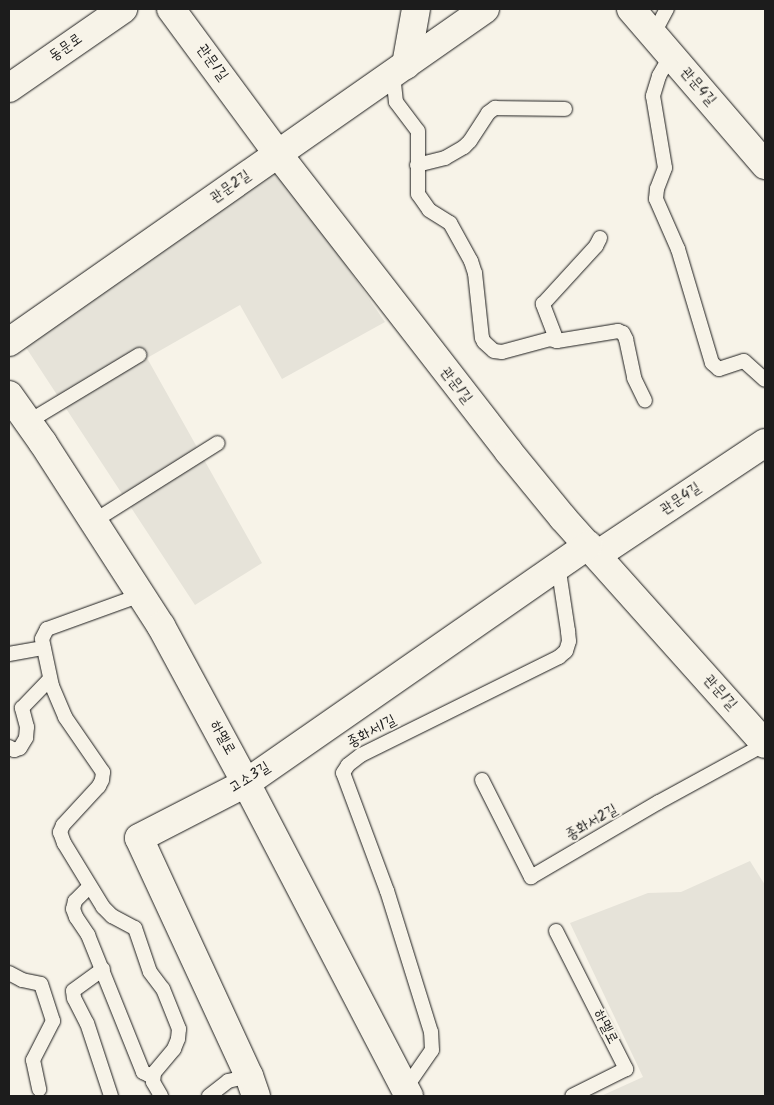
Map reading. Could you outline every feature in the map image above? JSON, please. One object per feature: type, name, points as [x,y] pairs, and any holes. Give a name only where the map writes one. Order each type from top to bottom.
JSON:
[{"type":"street","name":"동문로","points":[[9,88],[123,9]]},
{"type":"street","name":"관문1길","points":[[171,9],[278,154],[431,355],[515,460],[592,550],[765,744]]},
{"type":"street","points":[[399,69],[416,9]]},
{"type":"street","name":"관문4길","points":[[631,9],[765,165]]},
{"type":"street","name":"관문2길","points":[[9,342],[478,12]]},
{"type":"street","name":"하멜로","points":[[9,395],[94,521],[161,626],[246,783],[407,1093]]},
{"type":"street","name":"관문4길","points":[[592,550],[765,443]]},
{"type":"street","name":"고소3길","points":[[253,1086],[139,838],[246,783],[558,565],[592,550]]},
{"type":"lane","points":[[654,35],[667,9]]},
{"type":"lane","points":[[671,56],[659,76],[653,96],[665,168],[657,189],[656,199],[678,249],[712,363],[719,369],[744,361],[765,380]]},
{"type":"lane","points":[[399,69],[396,102],[418,131],[418,194],[430,210],[450,224],[474,268],[484,342],[494,351],[502,352],[550,339],[557,341],[618,331],[623,333],[634,378],[646,401]]},
{"type":"lane","points":[[417,165],[445,158],[464,147],[488,113],[494,108],[565,109]]},
{"type":"lane","points":[[557,341],[543,304],[596,246],[600,238]]},
{"type":"lane","points":[[28,422],[139,355]]},
{"type":"lane","points":[[94,521],[218,443]]},
{"type":"lane","name":"종화서1길","points":[[407,1093],[432,1050],[432,1032],[387,891],[342,773],[348,765],[361,755],[559,657],[566,650],[569,641],[558,565]]},
{"type":"lane","points":[[89,887],[75,901],[76,917],[88,934],[143,1072],[149,1075],[154,1073],[169,1057],[178,1039],[179,1029],[163,990],[150,972],[135,928],[112,916],[89,887],[60,832],[63,825],[99,786],[103,772],[66,717],[50,679],[42,639],[47,629],[141,595]]},
{"type":"lane","points":[[9,654],[44,648]]},
{"type":"lane","points":[[9,747],[14,750],[20,748],[26,738],[27,727],[22,708],[50,679]]},
{"type":"lane","name":"종화서2길","points":[[482,780],[531,877],[659,802],[765,744]]},
{"type":"lane","name":"하멜로","points":[[556,931],[626,1069],[572,1096]]},
{"type":"lane","points":[[103,969],[73,991],[111,1096]]},
{"type":"lane","points":[[9,972],[22,980],[41,984],[53,1021],[39,1043],[32,1060],[39,1089]]},
{"type":"lane","points":[[154,1073],[153,1082],[161,1096]]},
{"type":"lane","points":[[209,1096],[228,1081],[253,1086]]},
{"type":"shaded area","points":[[277,165],[385,322],[282,379],[240,305],[147,358],[262,563],[195,605],[23,343]]},
{"type":"shaded area","points":[[750,861],[765,885],[765,1096],[601,1096],[643,1077],[570,923],[648,893],[681,892]]}]
